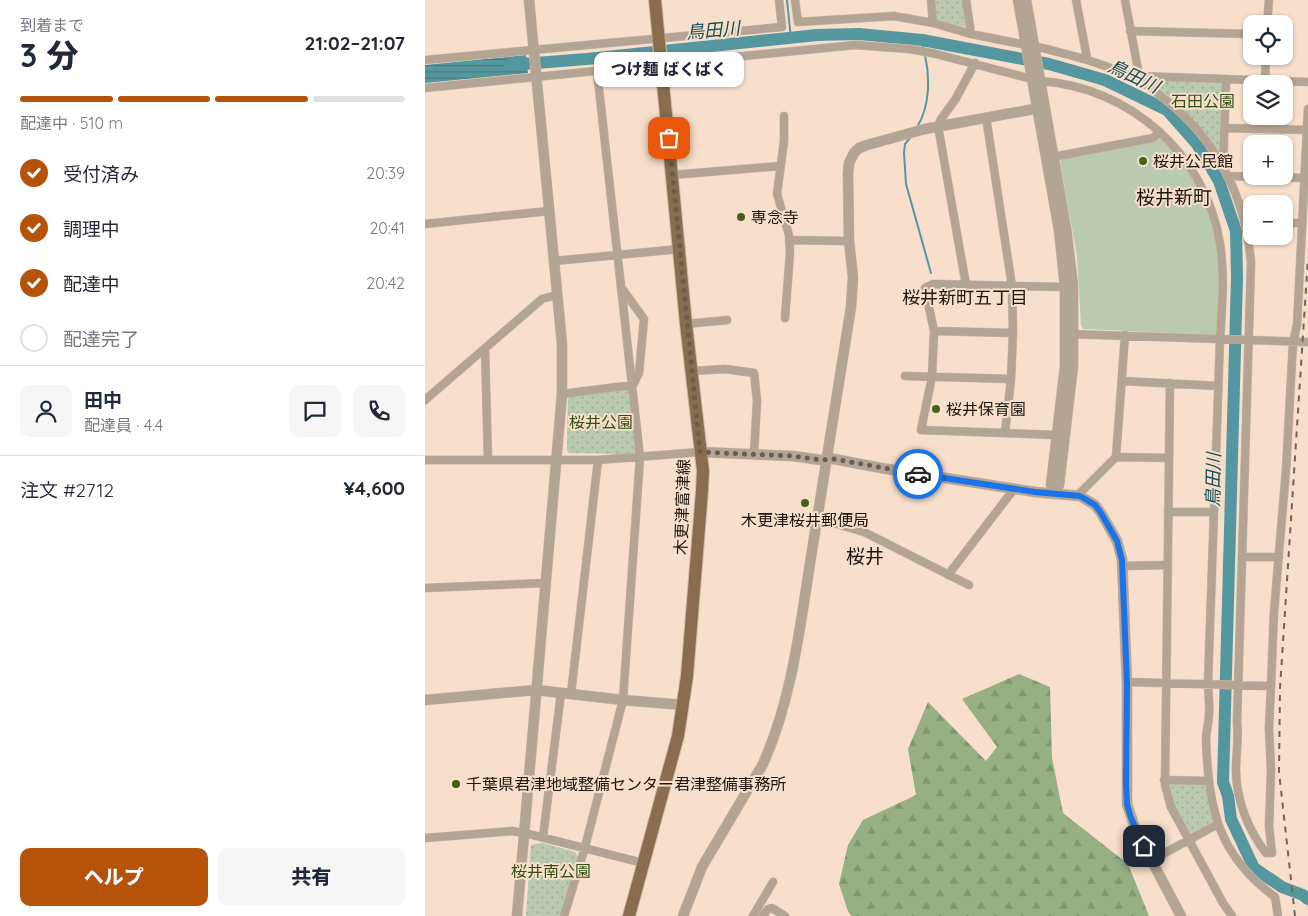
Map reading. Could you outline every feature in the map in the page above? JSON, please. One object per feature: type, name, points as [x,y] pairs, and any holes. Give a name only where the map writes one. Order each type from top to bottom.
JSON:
[{"type":"main road","points":[[655,0],[659,38]]},
{"type":"main road","name":"木更津富津線","points":[[629,916],[678,736],[683,705],[703,471],[686,324],[659,38]]},
{"type":"street","points":[[517,916],[562,394],[562,344],[529,0]]},
{"type":"street","points":[[425,60],[782,27],[779,0]]},
{"type":"street","points":[[795,0],[797,22]]},
{"type":"street","points":[[931,0],[933,23]]},
{"type":"street","points":[[965,0],[971,34]]},
{"type":"street","points":[[1018,0],[1030,45]]},
{"type":"street","points":[[1026,0],[1030,45],[1059,230],[1073,366],[1059,485],[1055,494]]},
{"type":"street","points":[[1076,0],[1087,58]]},
{"type":"street","points":[[1125,0],[1139,78]]},
{"type":"street","points":[[1268,15],[1269,0]]},
{"type":"street","points":[[781,24],[894,16],[1087,58],[1139,78],[1174,106],[1204,137],[1228,176],[1243,211]]},
{"type":"street","points":[[1131,31],[1243,34]]},
{"type":"street","points":[[425,88],[855,45],[910,48],[1036,80],[1082,88],[1105,95],[1150,122],[1185,160],[1199,182],[1207,200],[1220,243],[1223,287],[1222,339],[1218,386],[1209,714],[1206,739],[1208,781],[1218,824],[1233,856],[1251,878],[1275,897],[1278,916]]},
{"type":"street","points":[[966,285],[938,126],[975,64]]},
{"type":"street","points":[[564,916],[585,848],[623,700],[640,457],[597,71]]},
{"type":"street","points":[[1139,78],[1243,79]]},
{"type":"street","points":[[1223,167],[1227,79]]},
{"type":"street","points":[[1293,81],[1308,82]]},
{"type":"street","points":[[683,916],[702,867],[763,764],[776,729],[796,652],[851,307],[853,277],[849,241],[849,163],[859,148],[867,144],[938,126],[1041,108]]},
{"type":"street","points":[[1041,108],[1053,156],[1073,285],[1070,334],[1051,485],[1055,494]]},
{"type":"street","points":[[1249,245],[1251,263],[1243,557],[1237,684],[1239,740],[1236,770],[1237,785],[1247,823],[1257,843],[1266,853],[1272,853],[1269,826],[1271,771],[1269,728],[1274,612],[1286,470],[1293,342],[1297,325],[1308,109]]},
{"type":"street","points":[[784,116],[784,141],[777,194],[789,240],[790,252],[785,318]]},
{"type":"street","points":[[986,118],[1012,286],[1013,333],[1011,379],[1005,433]]},
{"type":"street","points":[[1225,128],[1307,130]]},
{"type":"street","points":[[1053,156],[1153,138],[1160,132]]},
{"type":"street","points":[[672,175],[780,166]]},
{"type":"street","points":[[1228,176],[1304,178]]},
{"type":"street","points":[[425,224],[549,211]]},
{"type":"street","points":[[1293,223],[1301,223]]},
{"type":"street","points":[[789,240],[849,241]]},
{"type":"street","points":[[554,261],[680,249]]},
{"type":"street","points":[[1057,435],[921,430],[932,377],[934,331],[925,288],[933,284],[1065,287]]},
{"type":"street","points":[[621,287],[644,319],[639,373],[633,385]]},
{"type":"street","points":[[425,400],[542,299],[557,295]]},
{"type":"street","points":[[686,324],[727,320]]},
{"type":"street","points":[[934,331],[1013,333]]},
{"type":"street","points":[[1070,334],[1308,342]]},
{"type":"street","points":[[1077,496],[1116,457],[1125,335]]},
{"type":"street","points":[[485,349],[488,460]]},
{"type":"street","points":[[692,371],[725,369],[754,373],[757,401],[754,454]]},
{"type":"street","points":[[905,376],[1011,379]]},
{"type":"street","points":[[1122,382],[1218,386]]},
{"type":"street","points":[[1170,384],[1165,780],[1167,796],[1171,807],[1223,903],[1232,916]]},
{"type":"street","points":[[562,394],[633,385]]},
{"type":"street","points":[[425,460],[598,460],[700,452],[793,456],[821,460],[834,459],[1014,489],[1077,496],[1095,505],[1117,541],[1122,566],[1127,682],[1127,804],[1136,831],[1181,916]]},
{"type":"street","points":[[1116,457],[1169,458]]},
{"type":"street","points":[[543,837],[566,694],[598,460]]},
{"type":"street","points":[[948,575],[1014,489]]},
{"type":"street","points":[[1168,512],[1214,512]]},
{"type":"street","points":[[817,518],[864,532],[969,585]]},
{"type":"street","points":[[1243,557],[1279,557]]},
{"type":"street","points":[[1122,566],[1167,566]]},
{"type":"street","points":[[425,588],[547,583]]},
{"type":"street","points":[[1127,682],[1271,686]]},
{"type":"street","points":[[425,700],[536,690],[683,705]]},
{"type":"street","points":[[1165,780],[1208,781]]},
{"type":"street","points":[[1152,860],[1218,824]]},
{"type":"street","points":[[425,838],[512,831],[543,837],[643,863]]},
{"type":"street","points":[[753,916],[773,882]]},
{"type":"street","points":[[763,916],[768,909],[772,908],[785,916]]},
{"type":"green space","points":[[934,0],[962,0],[966,25],[964,27],[937,21]]},
{"type":"green space","name":"石田公園","points":[[1142,78],[1222,83],[1222,157],[1199,126],[1174,100]]},
{"type":"green space","points":[[1161,139],[1183,162],[1206,202],[1218,243],[1221,288],[1216,333],[1215,335],[1083,329],[1081,325],[1077,256],[1060,162],[1062,159]]},
{"type":"green space","name":"桜井公園","points":[[629,386],[636,453],[569,453],[567,450],[568,395]]},
{"type":"green space","points":[[1019,674],[1050,687],[1052,758],[1063,813],[1128,864],[1149,916],[851,916],[839,884],[848,845],[863,820],[916,795],[908,749],[928,702],[986,761],[997,747],[962,699]]},
{"type":"green space","points":[[1167,781],[1204,782],[1215,821],[1194,835],[1186,830],[1168,797]]},
{"type":"green space","name":"桜井南公園","points":[[543,843],[575,852],[578,857],[562,916],[526,916],[531,845]]},
{"type":"water","points":[[526,55],[528,73],[425,83],[425,65]]},
{"type":"waterway","points":[[787,0],[791,39]]},
{"type":"waterway","name":"鳥田川","points":[[510,65],[587,59],[817,35],[859,34],[922,40],[1049,64],[1105,80],[1167,110],[1197,144],[1219,181],[1236,231],[1237,277],[1223,782],[1228,796],[1231,819],[1254,868],[1282,887],[1303,895],[1308,899]]},
{"type":"waterway","points":[[922,40],[924,50]]},
{"type":"waterway","points":[[917,127],[927,101],[928,73],[925,55]]},
{"type":"waterway","points":[[910,138],[905,144],[904,153],[906,184],[931,273]]},
{"type":"railway","points":[[1295,916],[1279,772],[1280,688],[1308,258]]},
{"type":"way so far","points":[[669,138],[700,452],[793,456],[821,460],[834,459],[918,474]]},
{"type":"place","name":"つけ麺 ばくばく","points":[[669,138]]},
{"type":"place","name":"桜井公民館","points":[[1143,161]]},
{"type":"place","name":"専念寺","points":[[741,217]]},
{"type":"place","name":"桜井保育園","points":[[936,409]]},
{"type":"place","name":"木更津桜井郵便局","points":[[805,503]]},
{"type":"place","name":"千葉県君津地域整備センター君津整備事務所","points":[[456,784]]},
{"type":"district","name":"桜井新町","points":[[1174,197]]},
{"type":"district","name":"桜井新町五丁目","points":[[965,297]]},
{"type":"district","name":"桜井","points":[[865,556]]},
{"type":"route","points":[[918,474],[1035,492],[1080,496],[1095,505],[1109,526],[1117,541],[1122,560],[1127,684],[1127,804],[1136,831],[1144,846]]}]
